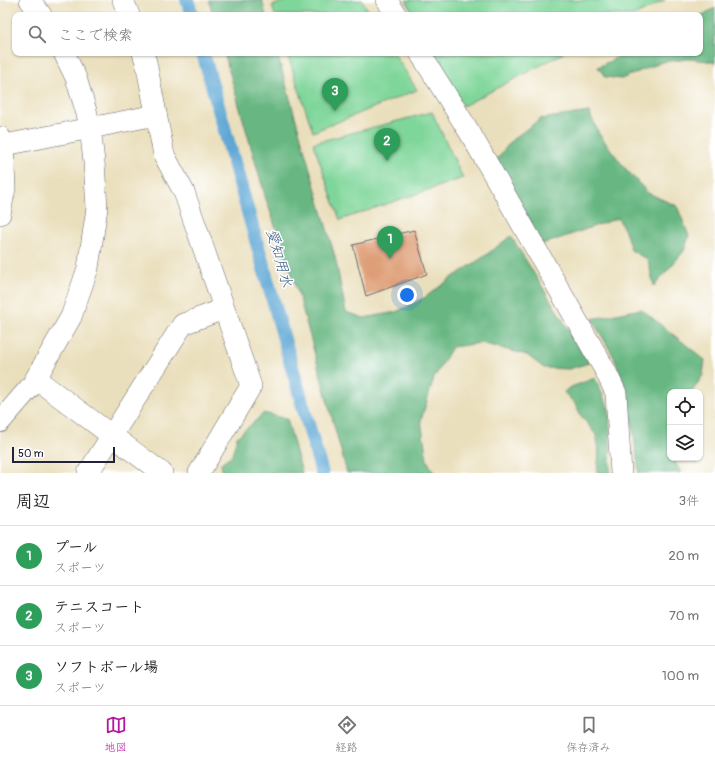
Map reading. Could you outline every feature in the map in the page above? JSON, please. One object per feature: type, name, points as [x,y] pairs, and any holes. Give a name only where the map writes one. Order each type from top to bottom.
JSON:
[{"type":"street","points":[[30,0],[39,12]]},
{"type":"street","points":[[123,0],[127,12]]},
{"type":"street","points":[[387,0],[394,12]]},
{"type":"street","points":[[0,422],[36,379],[71,317],[88,268],[97,208],[94,162],[90,127],[76,78],[65,56]]},
{"type":"street","points":[[144,56],[164,155],[184,192],[251,386],[198,473]]},
{"type":"street","points":[[422,56],[470,133],[605,370],[616,393],[621,473]]},
{"type":"street","points":[[0,214],[5,188],[1,143],[156,115]]},
{"type":"street","points":[[88,473],[183,324],[224,309]]},
{"type":"street","points":[[36,379],[162,473]]},
{"type":"green space","points":[[209,0],[262,0],[265,12],[212,12]]},
{"type":"green space","points":[[287,0],[362,0],[369,12],[274,12],[272,6]]},
{"type":"green space","points":[[406,0],[665,0],[642,12],[412,12]]},
{"type":"green space","points":[[715,8],[715,63],[689,59],[662,62],[621,79],[605,77],[598,67],[620,56],[703,56],[703,14]]},
{"type":"green space","points":[[225,56],[278,56],[335,257],[346,312],[364,318],[396,312],[424,298],[511,236],[589,363],[569,369],[544,368],[527,355],[481,343],[452,347],[434,378],[421,420],[427,460],[434,473],[347,473],[299,296],[266,199]]},
{"type":"green space","points":[[288,56],[396,56],[417,90],[313,132]]},
{"type":"green space","points":[[436,56],[558,56],[463,106]]},
{"type":"green space","points":[[432,112],[463,178],[340,220],[313,143]]},
{"type":"green space","points":[[589,112],[599,134],[624,167],[648,193],[677,206],[689,236],[684,251],[654,286],[648,260],[631,250],[625,231],[618,218],[541,245],[496,160],[512,140],[540,119]]},
{"type":"green space","points":[[641,309],[705,360],[703,375],[694,389],[667,389],[667,461],[675,461],[681,473],[639,473],[628,395],[614,357],[592,319]]},
{"type":"green space","points":[[595,378],[609,409],[610,473],[597,473],[599,453],[596,435],[582,417],[575,404],[564,392],[571,387]]},
{"type":"green space","points":[[264,413],[287,419],[302,473],[222,473],[221,463],[232,455],[237,437]]},
{"type":"building","points":[[414,230],[427,274],[366,296],[353,245]]},
{"type":"waterway","name":"愛知用水","points":[[187,0],[191,12]]},
{"type":"waterway","name":"愛知用水","points":[[204,56],[322,473]]},
{"type":"place","name":"ソフトボール場","points":[[335,111]]},
{"type":"place","name":"テニスコート","points":[[387,161]]},
{"type":"place","name":"プール","points":[[390,259]]}]
